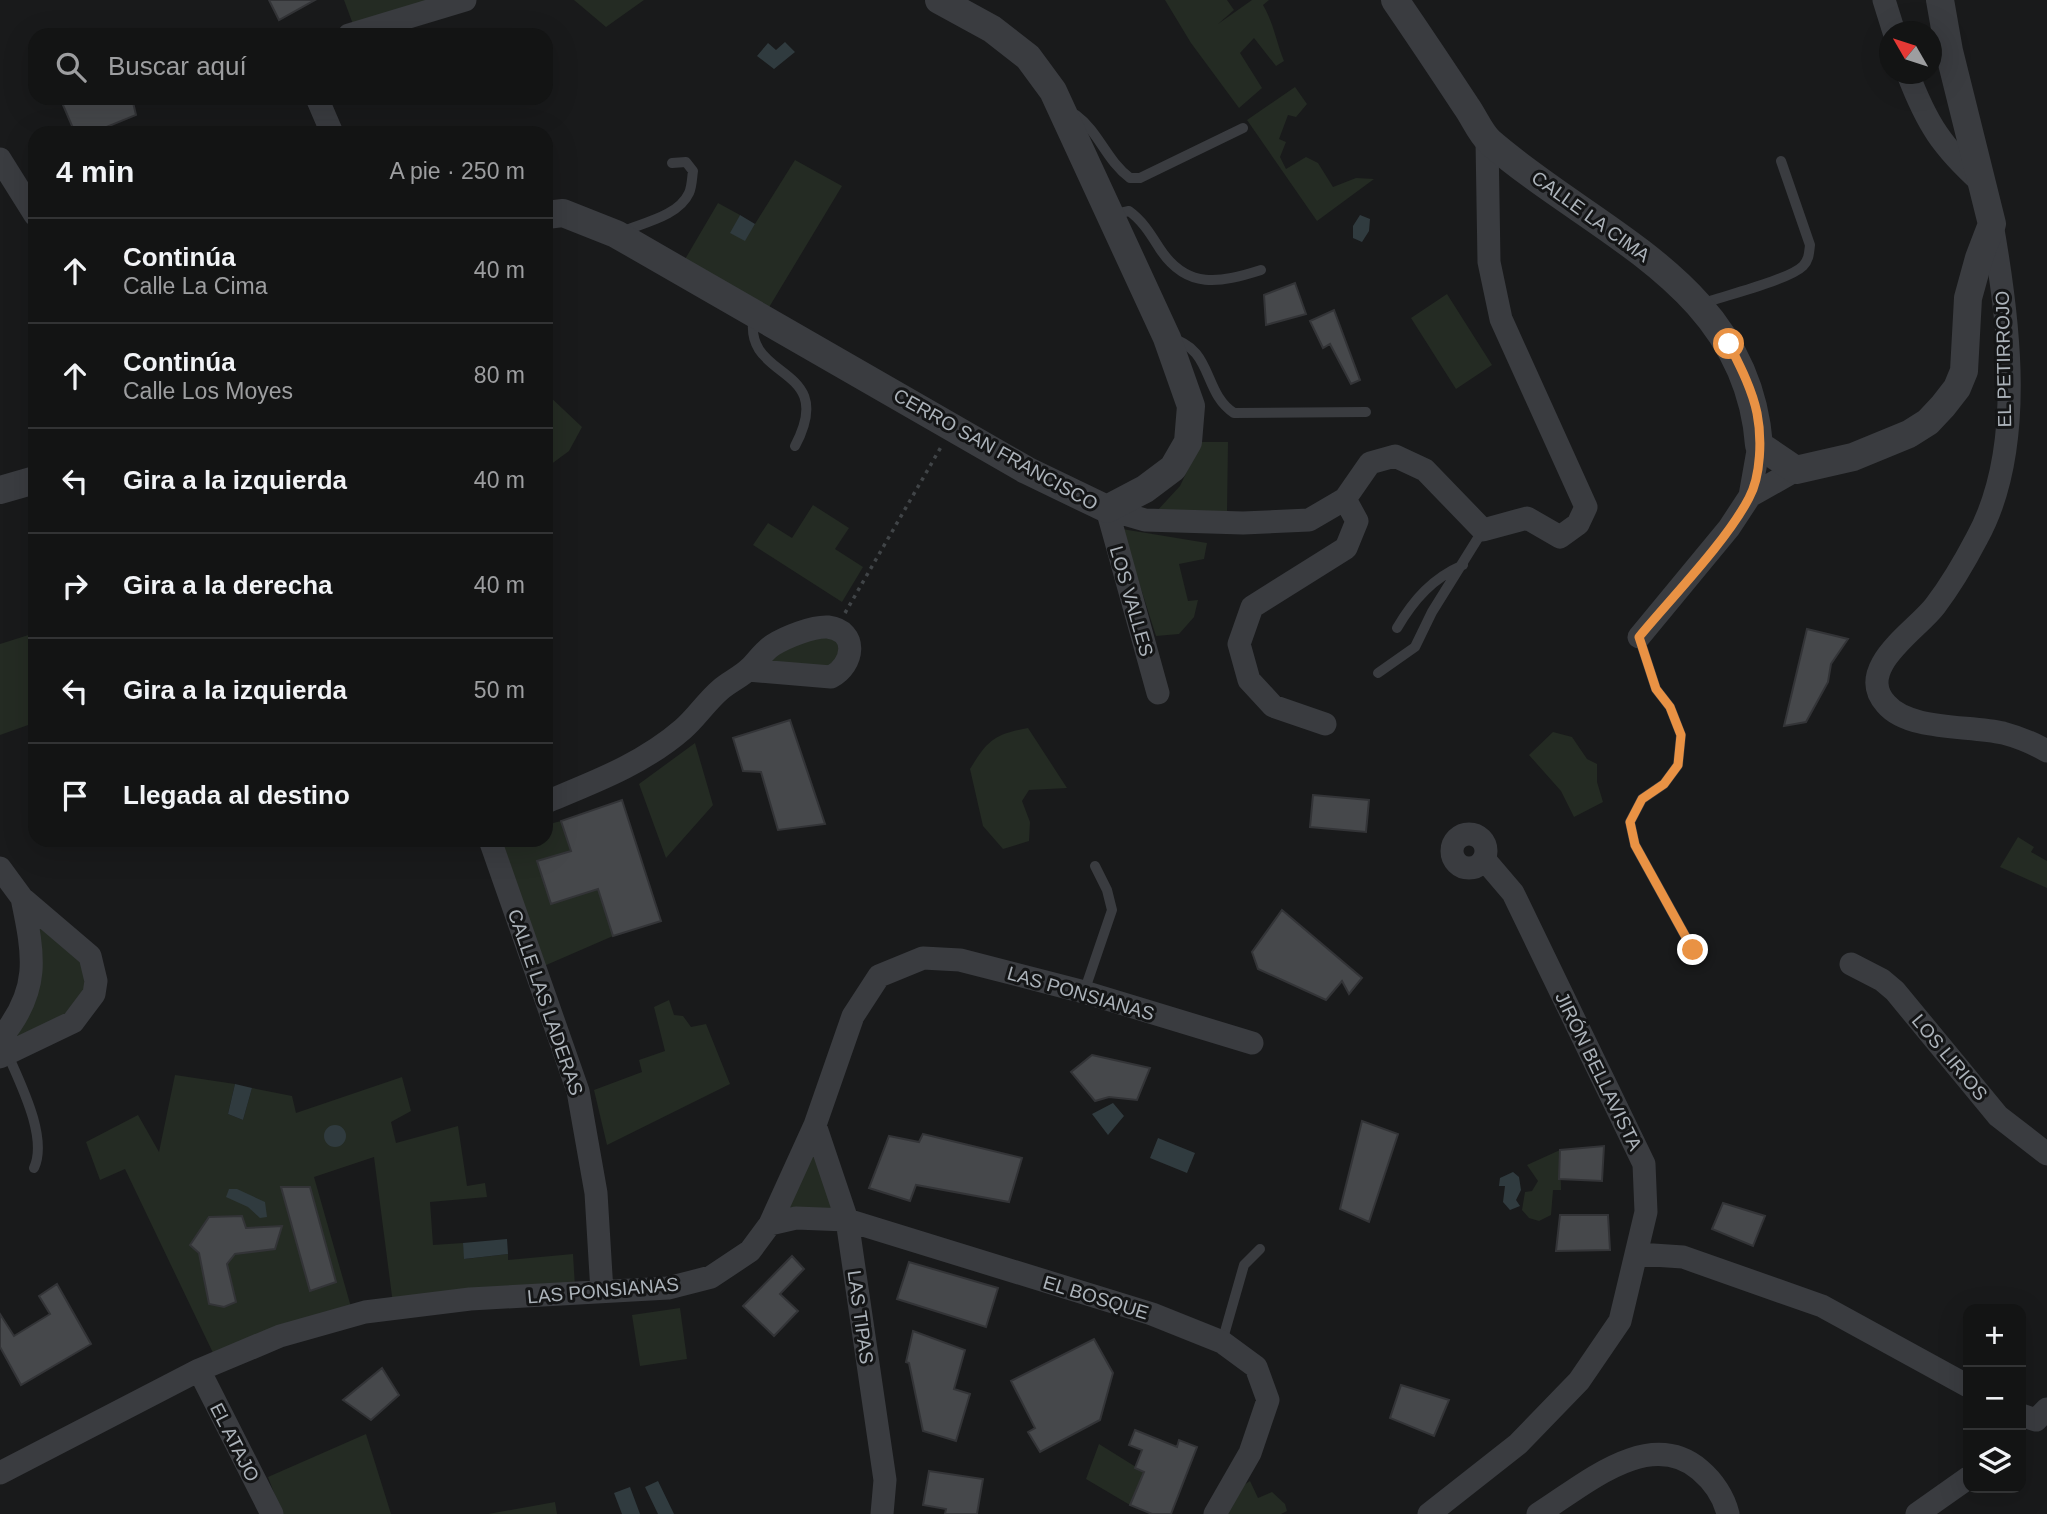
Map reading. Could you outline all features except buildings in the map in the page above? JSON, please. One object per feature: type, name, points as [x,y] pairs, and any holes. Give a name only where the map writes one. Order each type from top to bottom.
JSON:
[{"type":"street","points":[[372,28],[465,0]]},
{"type":"street","name":"CERRO SAN FRANCISCO","points":[[553,214],[563,213],[616,234],[1026,470],[1107,509],[1145,489],[1173,468],[1188,442],[1191,406],[1167,338],[1053,91],[1028,57],[992,29],[939,0]]},
{"type":"street","name":"CALLE LA CIMA","points":[[1395,0],[1487,140],[1663,269],[1701,304],[1729,344],[1746,380],[1757,414],[1759,445]]},
{"type":"street","points":[[1884,0],[1891,21]]},
{"type":"street","points":[[1750,496],[1796,470],[1881,448],[1928,422],[1943,406],[1964,371],[1968,298],[1992,224],[1940,0]]},
{"type":"street","points":[[1912,84],[1920,105],[1947,152],[1982,183]]},
{"type":"street","points":[[320,105],[329,126]]},
{"type":"street","points":[[1107,509],[1145,520],[1243,523],[1309,520],[1345,499],[1370,463],[1395,456],[1425,470],[1483,530],[1527,518],[1560,537],[1578,524],[1586,507],[1501,318],[1489,262],[1487,140]]},
{"type":"street","points":[[0,159],[28,204]]},
{"type":"street","name":"EL PETIRROJO","points":[[1992,224],[2007,324],[2008,405],[2000,478],[1979,536],[1932,609],[1885,659],[1877,683],[1883,700],[1903,717],[2001,733],[2047,751]]},
{"type":"street","points":[[1639,637],[1729,528],[1750,496],[1759,445],[1796,470]]},
{"type":"street","points":[[0,490],[28,482]]},
{"type":"street","points":[[1325,724],[1273,706],[1249,681],[1239,644],[1252,607],[1346,548],[1357,522],[1345,499]]},
{"type":"street","name":"LOS VALLES","points":[[1107,509],[1158,693]]},
{"type":"street","points":[[553,799],[650,755],[684,728],[719,690],[748,670],[772,646],[819,628],[841,633],[850,650],[850,660],[842,671],[831,677],[748,670]]},
{"type":"street","name":"CALLE LAS LADERAS","points":[[492,847],[578,1091],[596,1193],[602,1292]]},
{"type":"street","name":"JIRÓN BELLAVISTA","points":[[1429,1514],[1518,1444],[1579,1381],[1620,1321],[1646,1212],[1644,1164],[1513,893],[1484,859]]},
{"type":"street","points":[[0,868],[22,898],[53,921],[90,956],[95,968],[94,995],[74,1021],[3,1050]]},
{"type":"street","points":[[3,1050],[27,996],[33,973],[30,934],[22,898]]},
{"type":"street","points":[[30,934],[53,921]]},
{"type":"street","name":"LAS PONSIANAS","points":[[0,1473],[199,1370],[280,1336],[365,1312],[470,1299],[668,1288],[711,1277],[750,1251],[771,1224],[815,1125],[853,1016],[879,976],[923,958],[960,960],[1084,992],[1252,1043]]},
{"type":"street","name":"LOS LIRIOS","points":[[1851,964],[1882,980],[1895,991],[1998,1116],[2047,1154]]},
{"type":"street","name":"LAS TIPAS","points":[[815,1125],[847,1220],[885,1480],[882,1514]]},
{"type":"street","name":"EL BOSQUE","points":[[771,1224],[796,1218],[847,1220],[1152,1314],[1222,1342],[1256,1367],[1268,1399],[1250,1453],[1215,1514]]},
{"type":"street","points":[[1638,1254],[1683,1257],[1822,1306],[1963,1382]]},
{"type":"street","name":"EL ATAJO","points":[[199,1370],[272,1514]]},
{"type":"street","points":[[1538,1514],[1615,1466],[1654,1451],[1689,1461],[1710,1478],[1726,1503],[1728,1514]]},
{"type":"street","points":[[1917,1514],[1963,1482]]},
{"type":"lane","points":[[1065,117],[1076,115],[1092,127],[1107,157],[1130,178],[1140,178],[1243,128]]},
{"type":"lane","points":[[1701,304],[1788,274],[1802,268],[1808,259],[1810,245],[1781,161]]},
{"type":"lane","points":[[616,234],[662,217],[676,208],[690,193],[693,171],[686,162],[672,163]]},
{"type":"lane","points":[[1108,215],[1129,212],[1140,219],[1168,261],[1186,276],[1206,281],[1231,279],[1261,270]]},
{"type":"lane","points":[[755,314],[751,330],[759,351],[798,384],[809,403],[807,424],[795,446]]},
{"type":"lane","points":[[1167,338],[1183,341],[1197,351],[1223,406],[1234,414],[1366,412]]},
{"type":"lane","points":[[1378,673],[1415,647],[1432,612],[1483,530]]},
{"type":"lane","points":[[1397,628],[1410,605],[1431,584],[1443,574],[1463,565]]},
{"type":"lane","points":[[1639,637],[1656,689],[1670,707],[1681,735],[1678,765],[1664,784],[1642,799],[1630,822],[1635,845],[1693,950]]},
{"type":"lane","points":[[1084,992],[1112,910],[1107,890],[1096,866]]},
{"type":"lane","points":[[3,1050],[39,1141],[39,1156],[34,1168]]},
{"type":"lane","points":[[1222,1342],[1244,1265],[1260,1249]]},
{"type":"path","points":[[835,630],[953,427]]},
{"type":"shaded area","points":[[344,0],[442,0],[354,27]]},
{"type":"shaded area","points":[[574,0],[644,0],[606,27]]},
{"type":"shaded area","points":[[1165,0],[1227,0],[1234,10],[1218,24],[1252,0],[1269,0],[1263,5],[1284,61],[1276,66],[1254,38],[1240,53],[1262,88],[1239,108],[1191,43]]},
{"type":"shaded area","points":[[785,42],[795,52],[774,69],[757,56],[768,43],[776,50]]},
{"type":"shaded area","points":[[1295,87],[1307,104],[1296,117],[1288,115],[1279,139],[1286,142],[1280,157],[1286,169],[1306,157],[1318,163],[1333,187],[1356,178],[1374,179],[1317,221],[1247,120]]},
{"type":"shaded area","points":[[795,160],[842,186],[768,309],[684,261],[718,203],[740,215],[731,233],[745,240]]},
{"type":"shaded area","points":[[740,215],[755,224],[745,241],[730,233]]},
{"type":"shaded area","points":[[1360,215],[1370,219],[1369,231],[1362,242],[1353,238],[1353,226]]},
{"type":"shaded area","points":[[1447,294],[1492,365],[1456,389],[1411,318]]},
{"type":"shaded area","points":[[553,400],[582,427],[569,451],[553,463]]},
{"type":"shaded area","points":[[1201,442],[1228,442],[1227,513],[1156,512],[1180,486]]},
{"type":"shaded area","points":[[813,505],[849,528],[835,549],[863,567],[842,602],[753,545],[768,523],[792,538]]},
{"type":"shaded area","points":[[1122,529],[1207,543],[1204,559],[1179,564],[1188,601],[1198,600],[1194,617],[1179,634],[1156,636]]},
{"type":"shaded area","points":[[841,633],[842,671],[748,670],[772,646]]},
{"type":"shaded area","points":[[28,635],[28,725],[0,735],[0,644]]},
{"type":"shaded area","points":[[1028,728],[1067,788],[1029,790],[1022,801],[1030,822],[1029,841],[1003,849],[983,826],[970,769],[993,740]]},
{"type":"shaded area","points":[[1553,732],[1572,737],[1587,759],[1597,764],[1597,782],[1603,802],[1574,817],[1561,791],[1529,755]]},
{"type":"shaded area","points":[[695,743],[713,805],[666,858],[639,784]]},
{"type":"shaded area","points":[[561,821],[571,851],[538,862],[551,904],[598,889],[613,936],[544,966],[502,847],[553,847],[553,823]]},
{"type":"shaded area","points":[[2018,837],[2034,847],[2031,852],[2047,861],[2047,888],[2000,867]]},
{"type":"shaded area","points":[[44,924],[75,940],[94,994],[8,1055],[7,1031],[30,934]]},
{"type":"shaded area","points":[[669,1000],[674,1015],[683,1016],[691,1027],[706,1024],[730,1084],[607,1145],[594,1090],[642,1072],[639,1060],[665,1051],[654,1007]]},
{"type":"shaded area","points":[[175,1075],[235,1084],[228,1114],[243,1120],[252,1088],[292,1096],[296,1113],[402,1077],[411,1111],[391,1122],[396,1143],[458,1126],[467,1186],[485,1183],[487,1197],[430,1202],[433,1245],[463,1243],[465,1259],[508,1254],[508,1260],[573,1254],[575,1287],[393,1304],[374,1157],[314,1177],[351,1307],[214,1355],[125,1169],[100,1180],[86,1142],[138,1115],[159,1152]]},
{"type":"shaded area","points":[[235,1084],[252,1088],[243,1120],[228,1114]]},
{"type":"shaded area","points":[[1113,1103],[1124,1116],[1108,1135],[1092,1114]]},
{"type":"shaded area","points":[[335,1125],[343,1128],[346,1136],[343,1144],[335,1147],[327,1144],[324,1136],[327,1128]]},
{"type":"shaded area","points":[[815,1125],[847,1220],[770,1224]]},
{"type":"shaded area","points":[[1158,1138],[1195,1153],[1187,1173],[1150,1158]]},
{"type":"shaded area","points":[[1560,1150],[1561,1190],[1553,1190],[1551,1215],[1539,1221],[1529,1218],[1522,1210],[1525,1192],[1532,1191],[1538,1181],[1527,1165]]},
{"type":"shaded area","points":[[1513,1172],[1519,1177],[1521,1190],[1516,1200],[1520,1206],[1510,1210],[1503,1202],[1505,1186],[1499,1186],[1500,1178]]},
{"type":"shaded area","points":[[229,1189],[237,1189],[265,1202],[267,1217],[260,1218],[248,1207],[226,1197]]},
{"type":"shaded area","points":[[507,1239],[508,1254],[464,1259],[463,1243]]},
{"type":"shaded area","points":[[680,1308],[687,1359],[640,1366],[632,1315]]},
{"type":"shaded area","points":[[366,1434],[391,1514],[282,1514],[268,1477]]},
{"type":"shaded area","points":[[1099,1444],[1144,1472],[1130,1505],[1086,1479]]},
{"type":"shaded area","points":[[658,1481],[674,1514],[658,1514],[645,1487]]},
{"type":"shaded area","points":[[1250,1481],[1258,1498],[1272,1492],[1285,1504],[1287,1511],[1281,1514],[1221,1514],[1235,1491]]},
{"type":"shaded area","points":[[630,1487],[640,1514],[622,1514],[614,1493]]},
{"type":"shaded area","points":[[555,1502],[557,1514],[488,1514]]},
{"type":"route","points":[[1693,950],[1635,845],[1630,822],[1642,799],[1664,784],[1678,765],[1681,735],[1681,728],[1656,689],[1647,668],[1639,637],[1729,528],[1750,496],[1759,445],[1757,414],[1746,380],[1729,344]]}]
